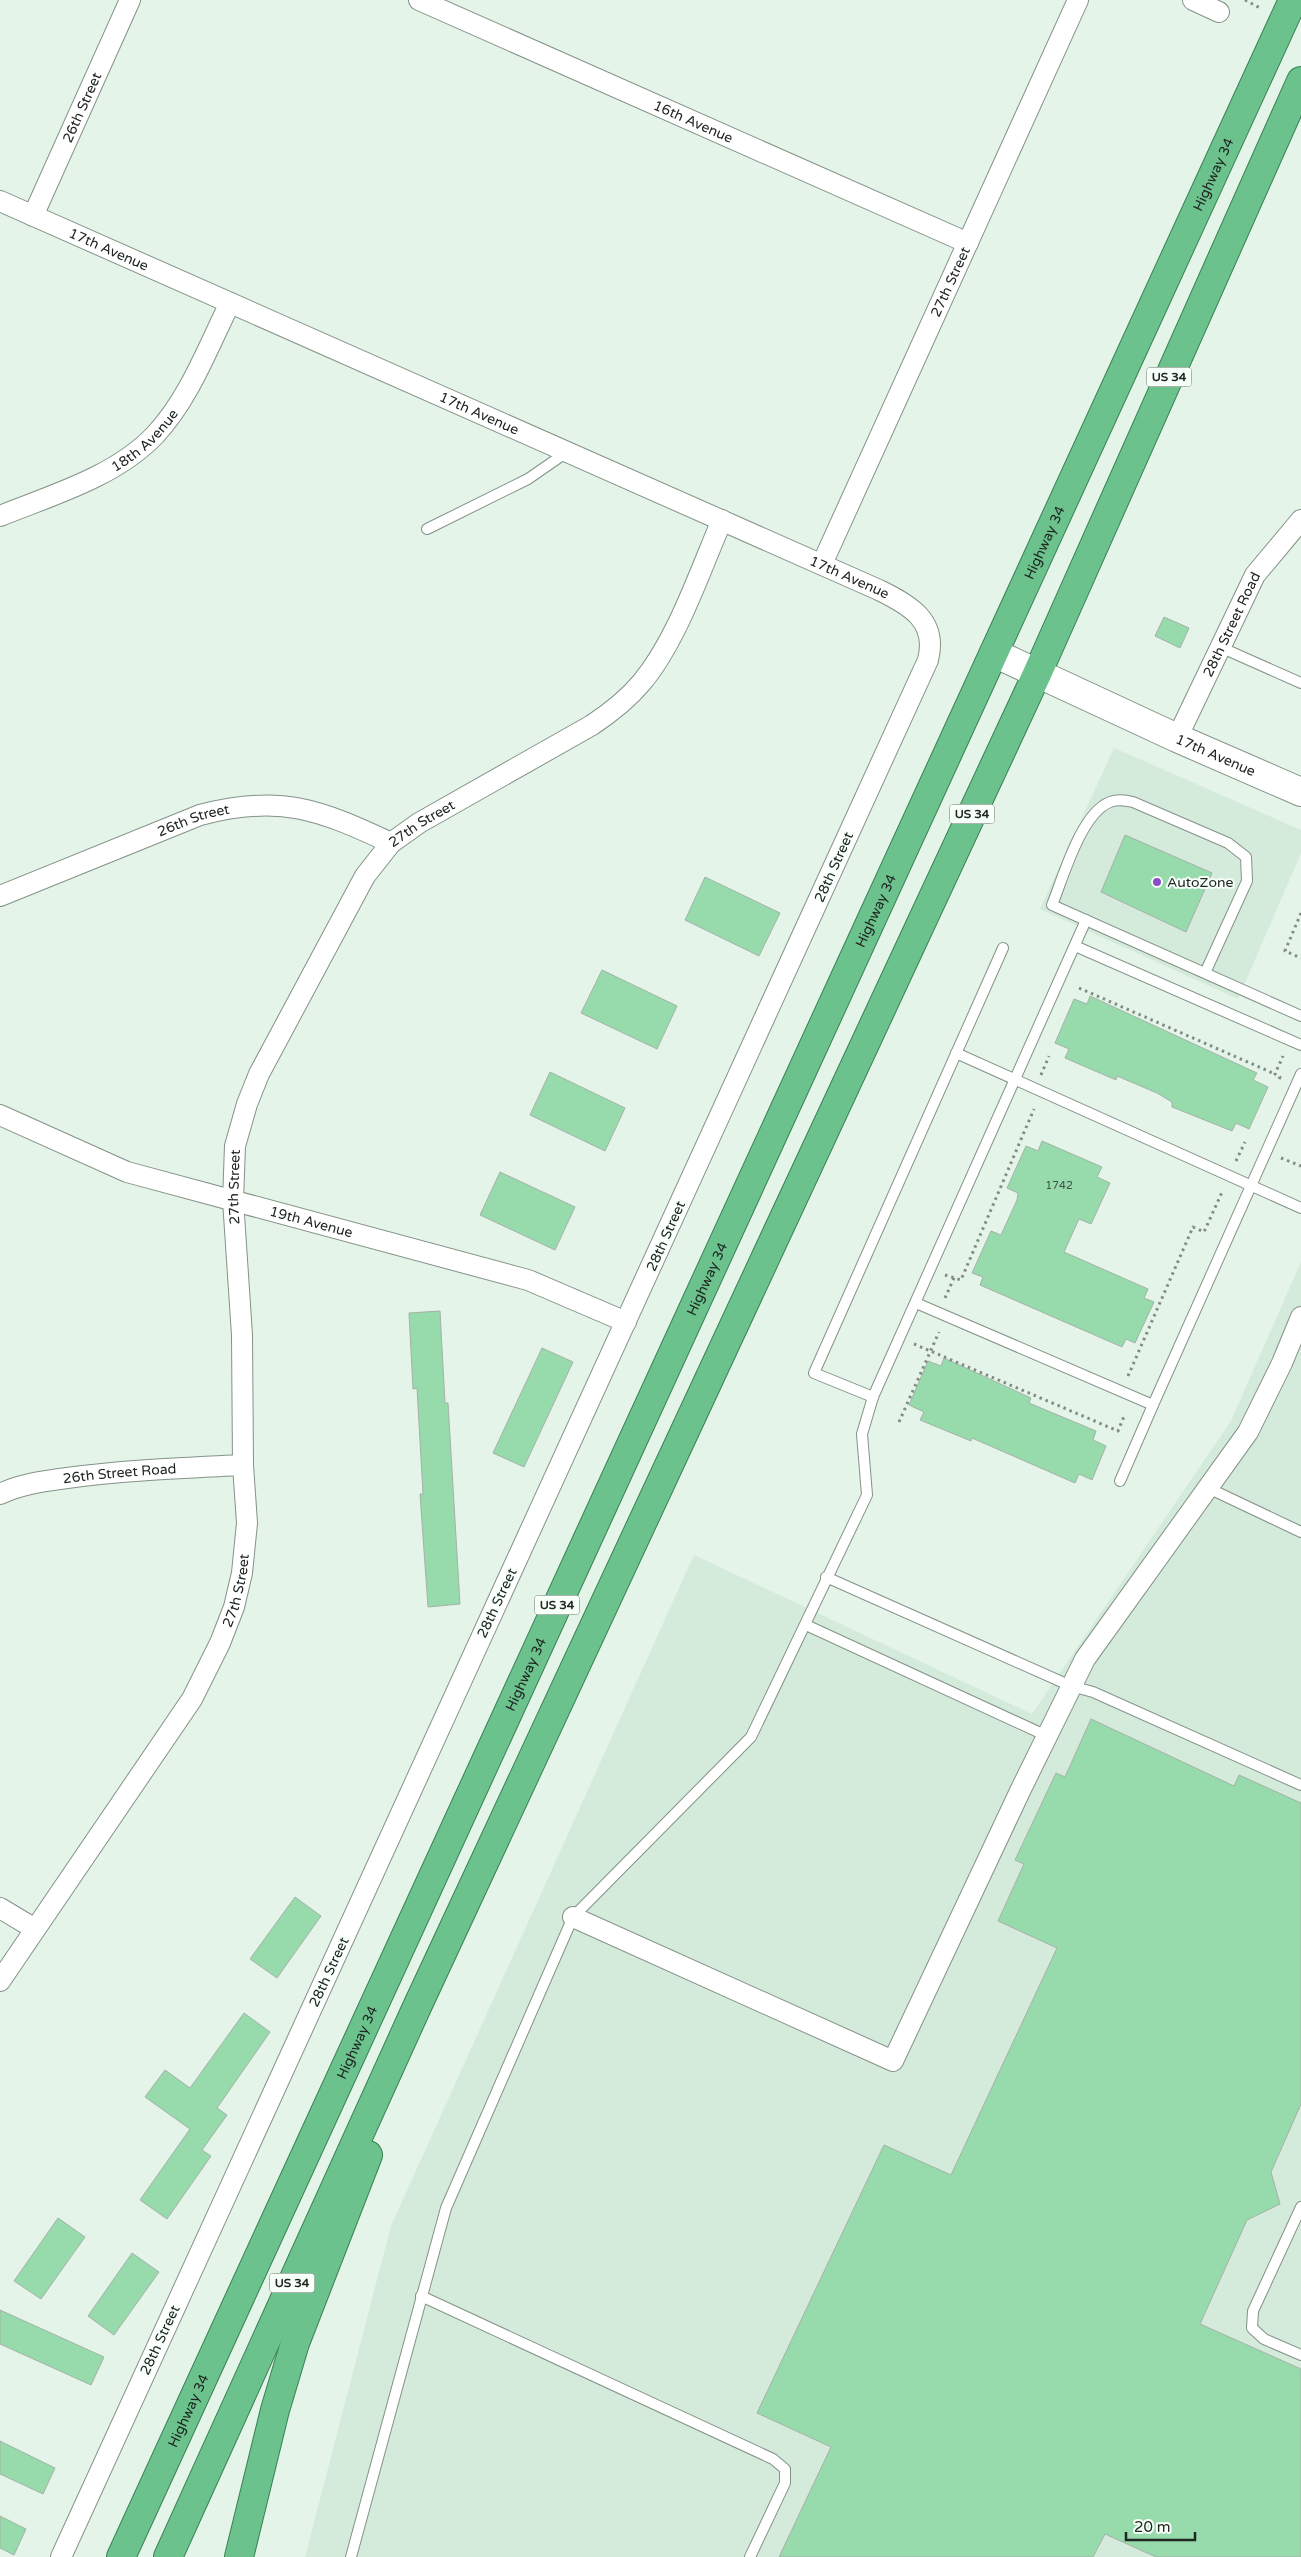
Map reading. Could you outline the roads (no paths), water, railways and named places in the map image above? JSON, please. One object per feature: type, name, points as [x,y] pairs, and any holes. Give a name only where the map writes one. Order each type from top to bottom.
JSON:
[{"type":"highway","name":"Highway 34","points":[[121,2557],[1293,0]]},
{"type":"highway","name":"US 34","points":[[168,2557],[416,2009],[1037,674],[1301,81]]},
{"type":"highway","points":[[239,2557],[275,2410],[295,2343],[368,2156],[416,2009]]},
{"type":"main road","name":"17th Avenue","points":[[994,654],[1177,738],[1301,792]]},
{"type":"street","name":"26th Street","points":[[33,216],[130,0]]},
{"type":"street","name":"16th Avenue","points":[[419,0],[968,243]]},
{"type":"street","name":"27th Street","points":[[822,564],[1078,0]]},
{"type":"street","points":[[1193,0],[1219,12]]},
{"type":"street","name":"17th Avenue","points":[[0,201],[879,590],[910,607],[923,619],[930,633],[931,649]]},
{"type":"street","name":"18th Avenue","points":[[0,516],[84,482],[122,462],[154,436],[172,415],[230,303]]},
{"type":"street","name":"27th Street","points":[[0,1981],[192,1699],[220,1643],[234,1606],[242,1573],[247,1523],[243,1465],[242,1335],[233,1200],[236,1146],[240,1123],[259,1074],[365,876],[391,843],[419,823],[592,725],[615,709],[642,682],[663,651],[722,520]]},
{"type":"street","name":"28th Street Road","points":[[1177,738],[1255,575],[1301,520]]},
{"type":"street","name":"28th Street","points":[[62,2557],[924,669],[931,649]]},
{"type":"street","name":"26th Street","points":[[0,896],[200,815],[231,807],[280,805],[299,808],[336,817],[391,843]]},
{"type":"street","name":"19th Avenue","points":[[0,1115],[128,1172],[528,1280],[626,1322]]},
{"type":"street","points":[[573,1917],[893,2061],[1085,1659],[1248,1432],[1282,1363],[1301,1317]]},
{"type":"street","name":"26th Street Road","points":[[0,1494],[32,1483],[82,1476],[139,1470],[243,1465]]},
{"type":"street","points":[[0,1908],[35,1929]]},
{"type":"lane","points":[[427,529],[528,479],[568,452]]},
{"type":"lane","points":[[1220,647],[1301,683]]},
{"type":"lane","points":[[1205,973],[1248,881],[1246,857],[1228,843],[1133,802],[1121,799],[1109,802],[1097,810],[1080,836],[1052,905],[1301,1016]]},
{"type":"lane","points":[[350,2557],[446,2208],[573,1917],[750,1737],[806,1625],[826,1578],[867,1495],[862,1434],[873,1398],[1013,1080],[1086,920]]},
{"type":"lane","points":[[1074,946],[1301,1045]]},
{"type":"lane","points":[[873,1398],[814,1374],[1003,948]]},
{"type":"lane","points":[[956,1053],[1301,1208]]},
{"type":"lane","points":[[1120,1481],[1301,1074]]},
{"type":"lane","points":[[916,1302],[1153,1405]]},
{"type":"lane","points":[[1206,1488],[1301,1532]]},
{"type":"lane","points":[[826,1578],[1071,1686],[1093,1692],[1301,1785]]},
{"type":"lane","points":[[806,1625],[1047,1736]]},
{"type":"lane","points":[[1301,2207],[1298,2224],[1253,2311],[1252,2328],[1264,2339],[1301,2356]]},
{"type":"lane","points":[[421,2296],[773,2459],[785,2469],[785,2483],[750,2557]]},
{"type":"place","name":"AutoZone","points":[[1157,882]]}]
